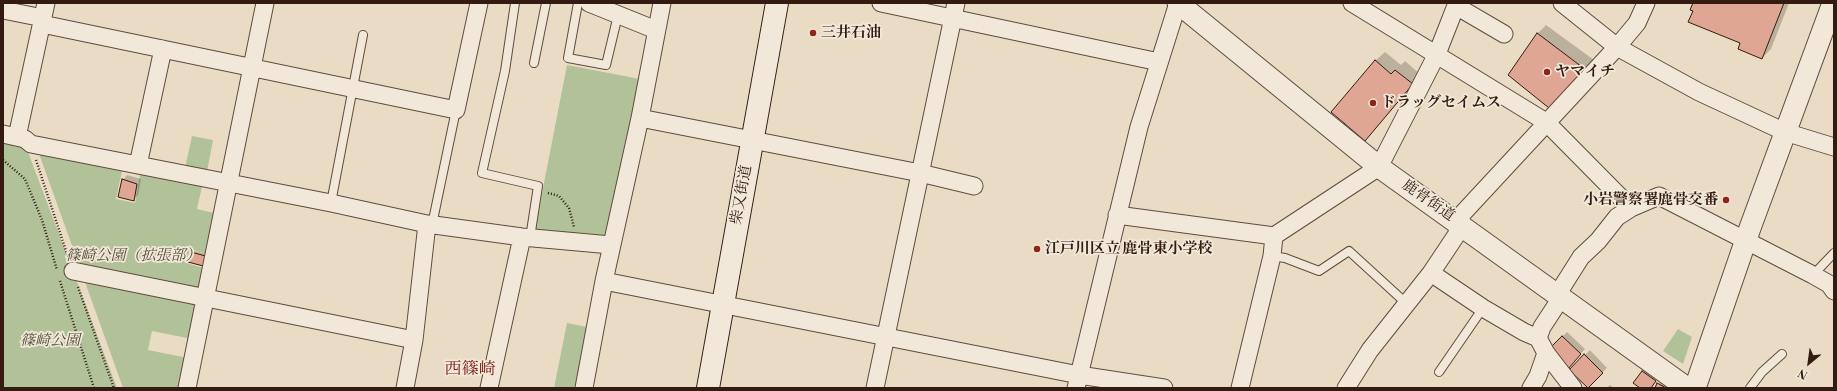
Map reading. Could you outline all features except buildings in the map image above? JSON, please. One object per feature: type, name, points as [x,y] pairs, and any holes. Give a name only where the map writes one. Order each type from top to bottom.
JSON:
[{"type":"main road","name":"柴又街道","points":[[708,388],[776,3]]},
{"type":"street","points":[[187,388],[265,3]]},
{"type":"street","points":[[3,10],[43,15],[163,49],[456,110],[479,3]]},
{"type":"street","points":[[589,3],[656,30]]},
{"type":"street","points":[[584,388],[611,245],[640,118],[662,3]]},
{"type":"street","points":[[881,3],[954,11],[1159,62]]},
{"type":"street","points":[[1077,381],[1139,127],[1178,3]]},
{"type":"street","name":"鹿骨街道","points":[[1178,3],[1379,167],[1687,388]]},
{"type":"street","points":[[1352,3],[1546,122],[1630,208]]},
{"type":"street","points":[[1562,3],[1617,47],[1699,92],[1784,132],[1834,147]]},
{"type":"street","points":[[1346,388],[1370,350],[1430,273],[1456,234],[1458,223],[1463,213],[1617,47],[1637,23],[1646,3]]},
{"type":"street","points":[[1695,388],[1784,132],[1833,3]]},
{"type":"street","points":[[1117,215],[1274,236],[1379,167],[1437,54],[1457,4],[1504,34]]},
{"type":"street","points":[[874,388],[954,11]]},
{"type":"street","points":[[43,15],[10,135],[26,139],[31,144],[331,203],[429,224],[526,238],[611,245]]},
{"type":"street","points":[[138,165],[163,49]]},
{"type":"street","points":[[640,118],[920,173],[974,186]]},
{"type":"street","points":[[1532,388],[1538,376],[1542,346],[1542,327],[1581,257],[1598,241],[1617,217],[1630,208],[1659,196],[1813,275],[1829,284],[1834,291]]},
{"type":"street","points":[[405,388],[414,340],[429,224]]},
{"type":"street","points":[[1240,388],[1272,256],[1274,236]]},
{"type":"street","points":[[489,388],[526,238]]},
{"type":"street","points":[[1430,273],[1542,346],[1573,388]]},
{"type":"street","points":[[64,275],[206,297],[414,340]]},
{"type":"street","points":[[604,281],[885,338],[1077,381],[1164,388]]},
{"type":"lane","points":[[515,3],[505,71],[482,173],[538,186],[526,238]]},
{"type":"lane","points":[[534,63],[546,3]]},
{"type":"lane","points":[[578,3],[568,58],[606,65],[618,15]]},
{"type":"lane","points":[[331,203],[362,35]]},
{"type":"lane","points":[[429,224],[456,110]]},
{"type":"lane","points":[[1272,256],[1285,258],[1319,271],[1349,251],[1407,304]]},
{"type":"lane","points":[[1813,275],[1834,252]]},
{"type":"lane","points":[[1438,372],[1483,308]]},
{"type":"lane","points":[[1750,388],[1762,372],[1782,354]]},
{"type":"path","points":[[3,160],[24,179],[64,275],[94,388]]},
{"type":"path","points":[[537,191],[559,196],[569,208],[574,226],[572,242]]},
{"type":"green space","points":[[567,65],[640,79],[608,245],[534,234]]},
{"type":"green space","points":[[192,136],[213,140],[207,172],[185,168]]},
{"type":"green space","name":"篠崎公園","points":[[3,139],[25,144],[117,388],[3,388]]},
{"type":"green space","name":"篠崎公園（拡張部）","points":[[37,148],[123,166],[116,199],[135,203],[141,169],[203,182],[197,209],[218,214],[209,255],[190,249],[186,263],[207,269],[192,339],[152,331],[148,350],[188,358],[182,388],[123,388]]},
{"type":"green space","points":[[567,323],[587,327],[575,388],[554,388]]},
{"type":"green space","points":[[1678,329],[1692,337],[1683,364],[1663,351]]},
{"type":"place","name":"三井石油","points":[[813,33]]},
{"type":"place","name":"ヤマイチ","points":[[1547,72]]},
{"type":"place","name":"ドラッグセイムス","points":[[1373,103]]},
{"type":"place","name":"小岩警察署鹿骨交番","points":[[1726,200]]},
{"type":"place","name":"江戸川区立 鹿骨東小学校","points":[[1037,249]]},
{"type":"district","name":"西篠崎","points":[[470,370]]}]
